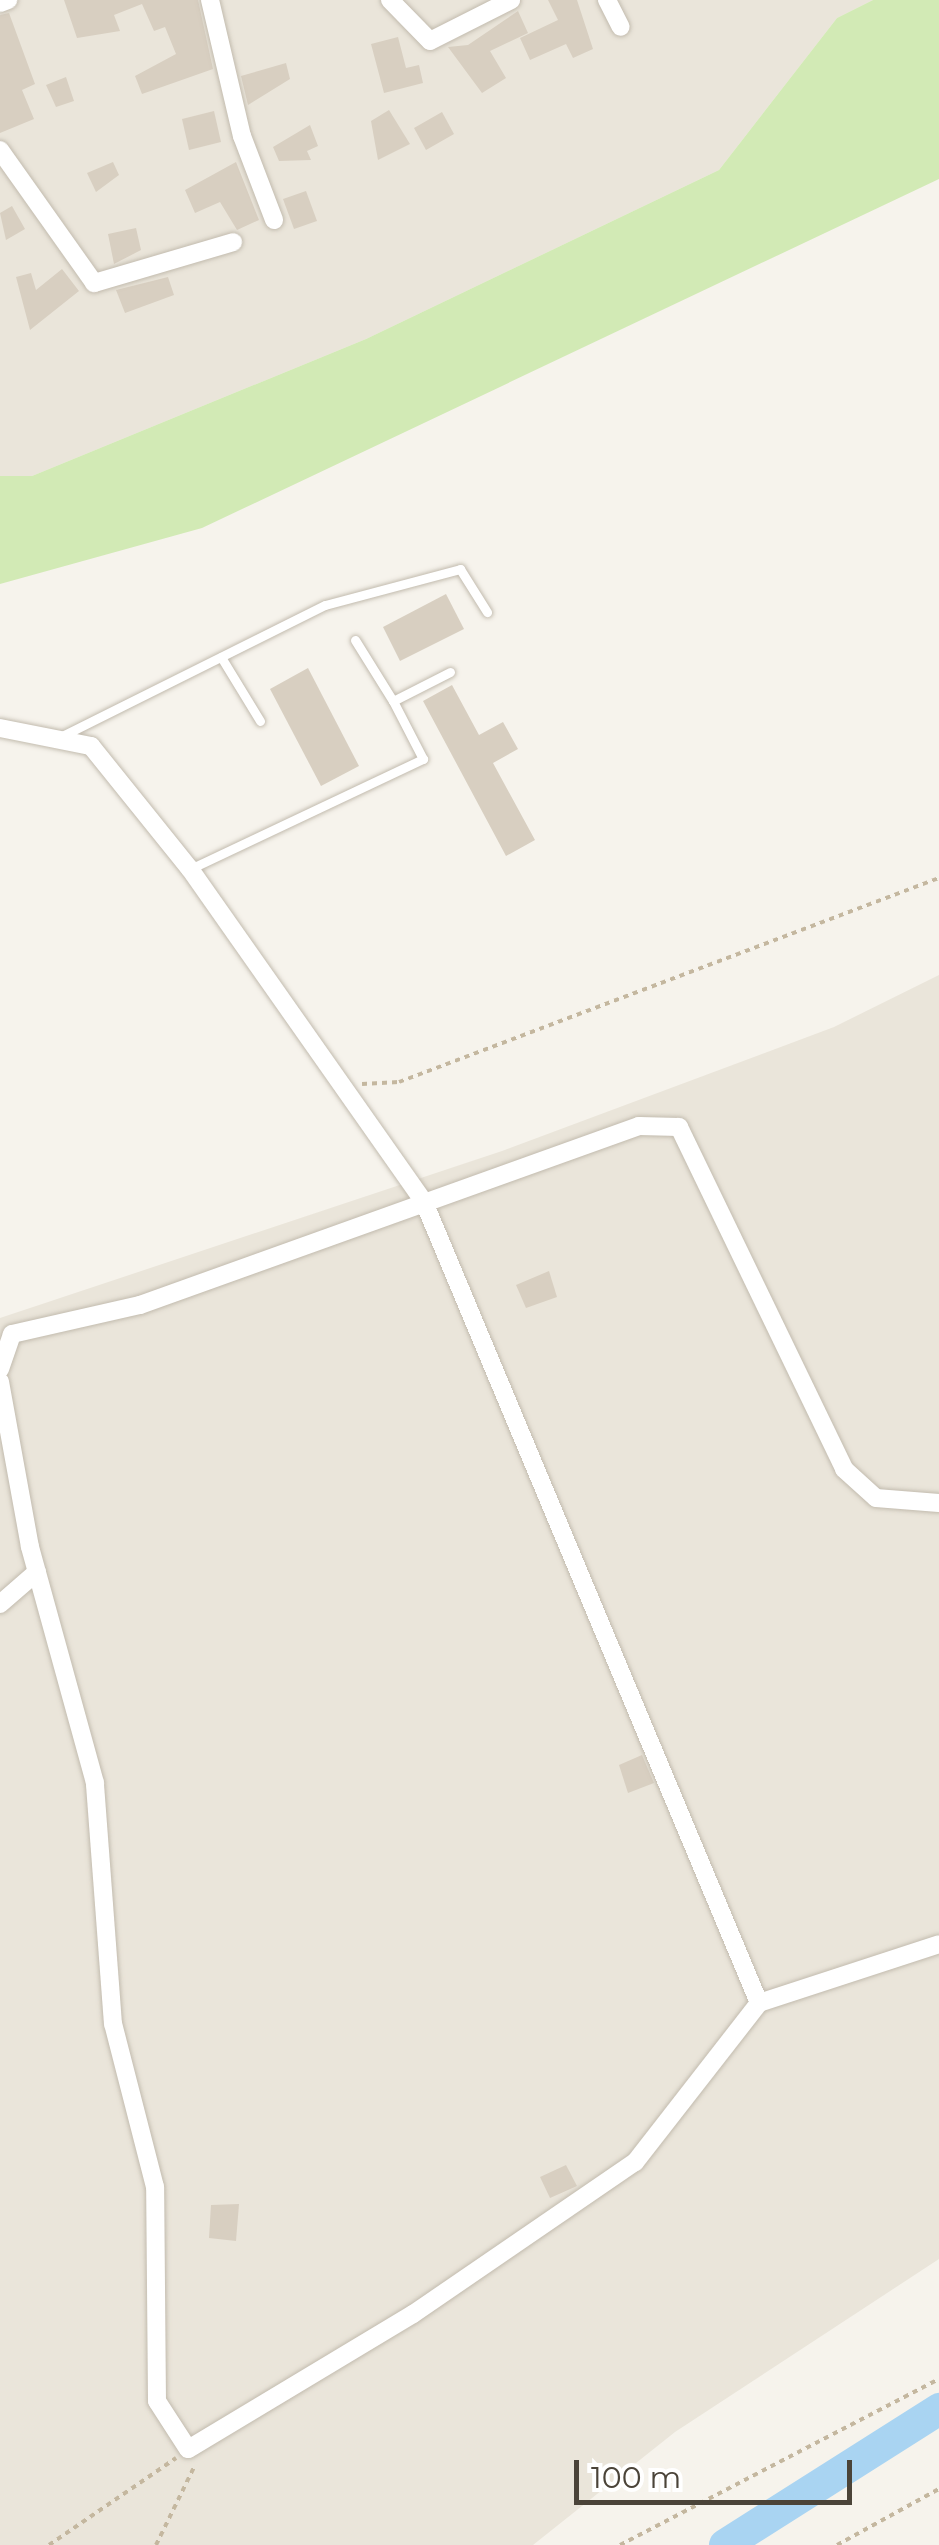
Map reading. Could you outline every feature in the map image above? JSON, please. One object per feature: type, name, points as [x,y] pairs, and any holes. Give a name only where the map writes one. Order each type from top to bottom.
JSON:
[{"type":"street","points":[[0,2],[8,0]]},
{"type":"street","points":[[210,0],[242,136],[274,220]]},
{"type":"street","points":[[390,0],[424,40],[511,0]]},
{"type":"street","points":[[607,0],[622,27]]},
{"type":"street","points":[[0,150],[94,283],[233,242]]},
{"type":"street","points":[[0,728],[91,746],[190,869],[424,1202],[760,2003]]},
{"type":"street","points":[[0,1370],[12,1334],[140,1305],[638,1126],[679,1127],[844,1470],[876,1498],[939,1503]]},
{"type":"street","points":[[0,1382],[37,1572],[95,1782],[113,2024],[155,2188],[157,2402],[188,2449],[414,2314],[635,2162],[760,2003],[939,1944]]},
{"type":"street","points":[[0,1604],[37,1572]]},
{"type":"lane","points":[[56,739],[325,605],[460,569],[487,612]]},
{"type":"lane","points":[[190,869],[423,759],[394,701],[355,640]]},
{"type":"lane","points":[[221,657],[260,721]]},
{"type":"lane","points":[[394,701],[450,672]]},
{"type":"path","points":[[343,1082],[398,1082],[939,878]]},
{"type":"path","points":[[620,2545],[939,2379]]},
{"type":"path","points":[[156,2545],[211,2434]]},
{"type":"path","points":[[50,2545],[188,2449]]},
{"type":"path","points":[[837,2545],[939,2489]]},
{"type":"shaded area","points":[[0,0],[873,0],[837,18],[719,170],[366,339],[32,476],[0,476]]},
{"type":"shaded area","points":[[939,975],[939,2259],[675,2432],[533,2545],[0,2545],[0,1318],[502,1151],[834,1027]]},
{"type":"green space","points":[[873,0],[939,0],[939,179],[202,528],[0,584],[0,476],[32,476],[366,339],[719,170],[837,18]]},
{"type":"building","points":[[64,0],[198,0],[213,69],[142,94],[135,76],[176,54],[165,27],[154,31],[142,4],[114,15],[120,31],[77,38]]},
{"type":"building","points":[[548,0],[577,0],[593,49],[573,58],[566,44],[530,60],[520,38],[558,20]]},
{"type":"building","points":[[518,11],[528,33],[490,51],[506,78],[482,93],[448,47],[468,45]]},
{"type":"building","points":[[9,13],[35,84],[22,90],[34,119],[0,133],[0,15]]},
{"type":"building","points":[[398,37],[406,68],[419,65],[423,83],[384,93],[371,44]]},
{"type":"building","points":[[286,63],[290,79],[248,105],[241,76]]},
{"type":"building","points":[[66,77],[74,101],[56,107],[46,85]]},
{"type":"building","points":[[389,110],[410,144],[378,160],[371,121]]},
{"type":"building","points":[[214,111],[221,142],[189,150],[182,119]]},
{"type":"building","points":[[442,112],[454,134],[426,150],[414,128]]},
{"type":"building","points":[[310,125],[318,146],[307,151],[311,160],[279,161],[273,147]]},
{"type":"building","points":[[113,162],[119,175],[96,192],[87,173]]},
{"type":"building","points":[[236,162],[259,220],[237,230],[220,202],[195,213],[185,190]]},
{"type":"building","points":[[306,191],[317,221],[294,229],[283,199]]},
{"type":"building","points":[[12,206],[25,229],[6,240],[0,213]]},
{"type":"building","points":[[136,228],[141,250],[114,264],[108,234]]},
{"type":"building","points":[[62,269],[79,291],[30,330],[16,277],[31,273],[36,290]]},
{"type":"building","points":[[168,277],[174,295],[125,313],[116,290]]},
{"type":"building","points":[[446,594],[464,629],[400,661],[383,627]]},
{"type":"building","points":[[308,668],[359,766],[321,786],[270,689]]},
{"type":"building","points":[[452,685],[479,735],[503,722],[518,749],[493,763],[535,840],[506,856],[423,701]]},
{"type":"building","points":[[549,1271],[557,1297],[526,1308],[516,1285]]},
{"type":"building","points":[[642,1755],[654,1783],[628,1793],[619,1765]]},
{"type":"building","points":[[566,2165],[577,2186],[550,2198],[540,2177]]},
{"type":"building","points":[[239,2204],[236,2241],[209,2238],[211,2205]]},
{"type":"waterway","points":[[725,2545],[939,2409]]}]
